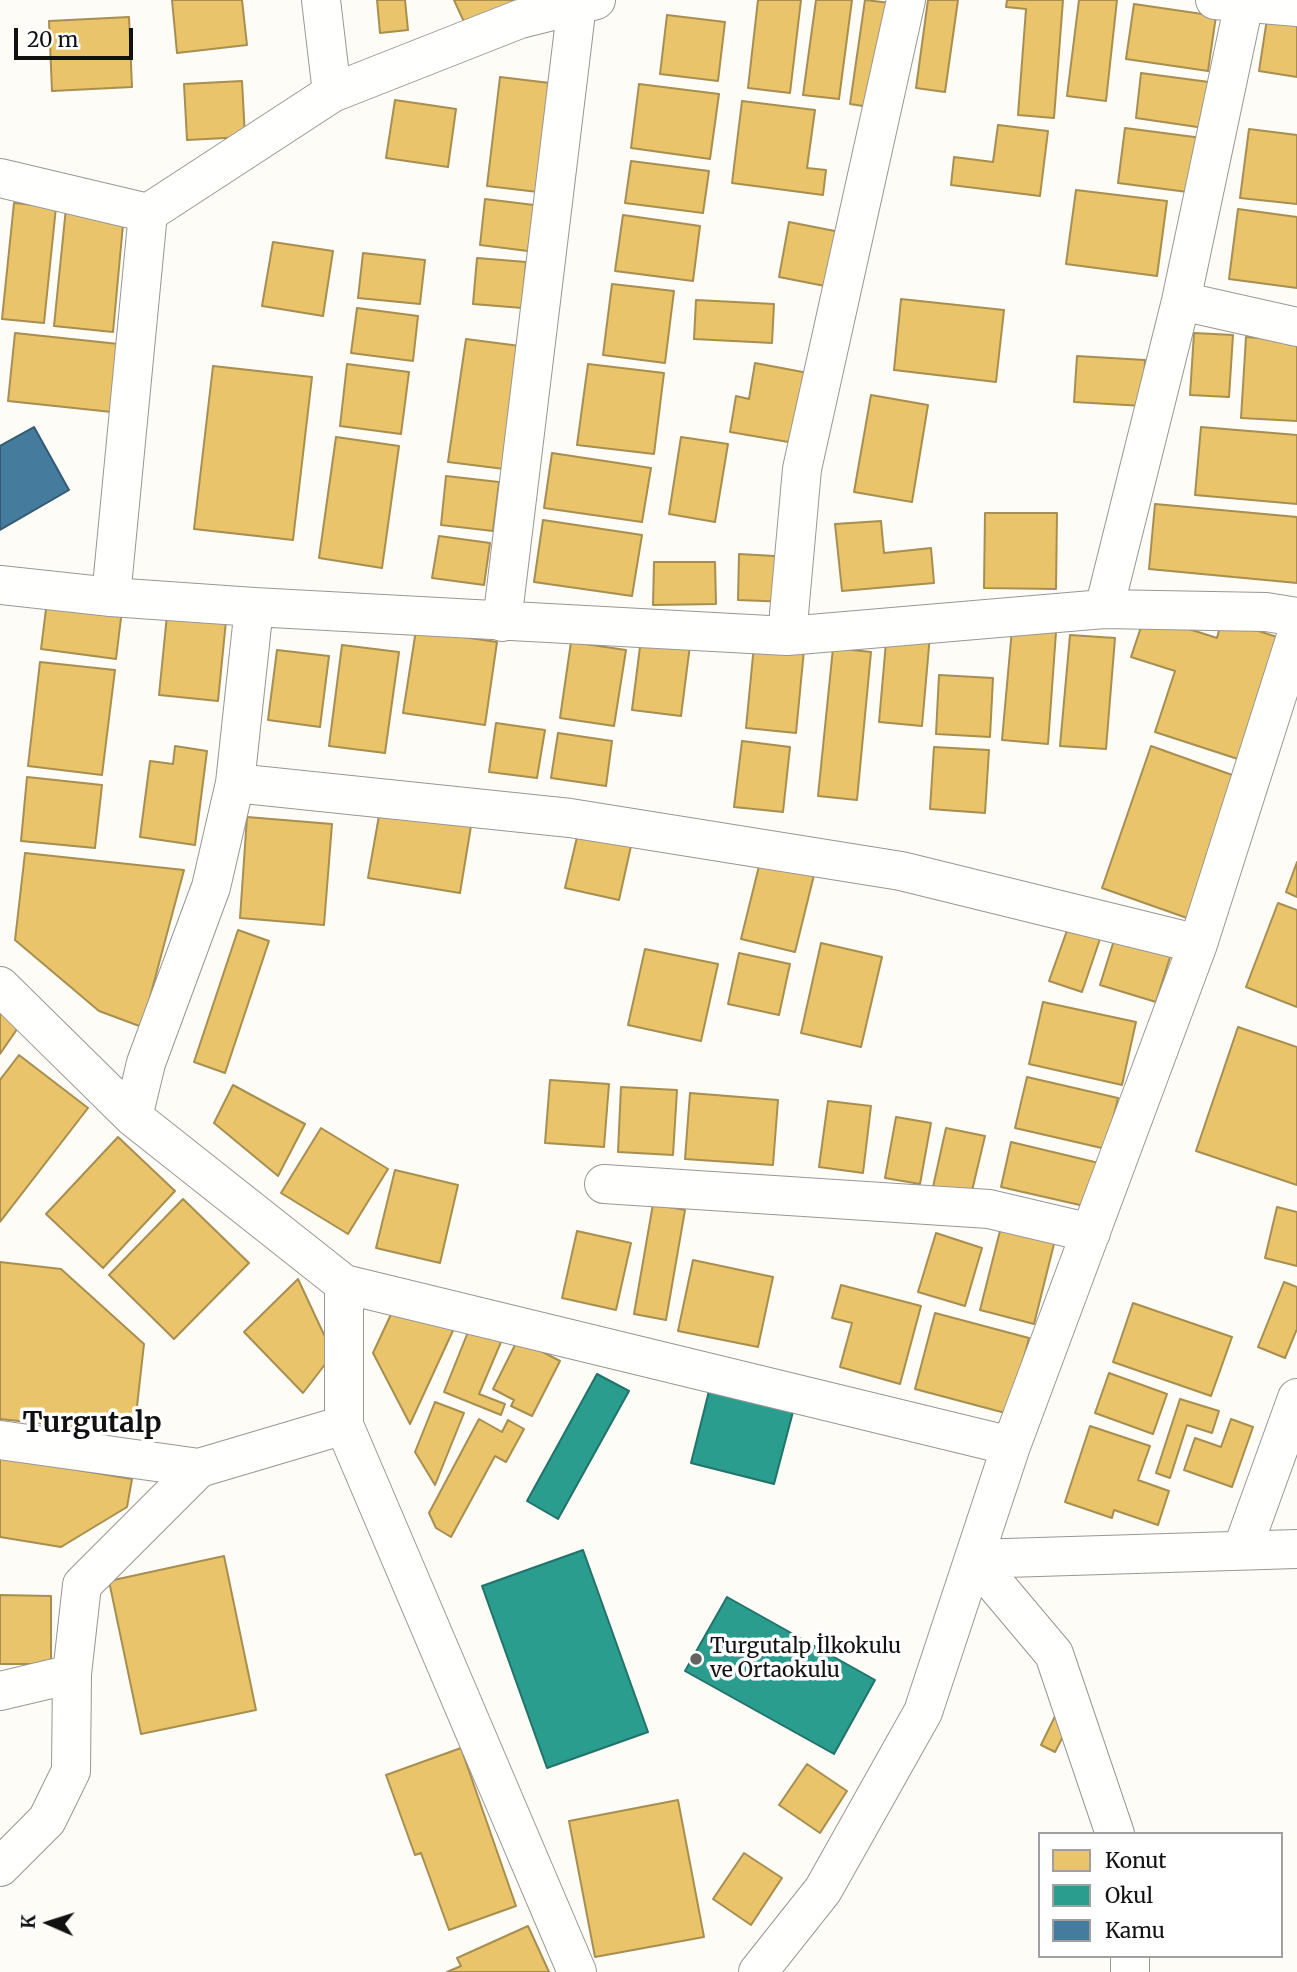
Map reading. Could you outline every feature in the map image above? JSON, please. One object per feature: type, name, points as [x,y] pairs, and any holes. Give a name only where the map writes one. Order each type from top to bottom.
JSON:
[{"type":"street","points":[[321,0],[332,93]]},
{"type":"street","points":[[787,636],[802,469],[906,0]]},
{"type":"street","points":[[1104,609],[1181,301],[1229,1],[1297,7]]},
{"type":"street","points":[[0,178],[148,213],[332,93],[520,19],[586,2],[502,622]]},
{"type":"street","points":[[111,597],[148,213]]},
{"type":"street","points":[[1181,301],[1297,327]]},
{"type":"street","points":[[1,595],[111,597],[502,622],[787,636],[1104,609],[1266,612],[1297,617]]},
{"type":"street","points":[[133,1117],[146,1063],[211,887],[235,783],[254,607]]},
{"type":"street","points":[[758,1972],[823,1890],[923,1712],[1011,1446],[1198,944],[1297,633]]},
{"type":"street","points":[[235,783],[570,818],[901,871],[1198,944]]},
{"type":"street","points":[[0,986],[133,1117],[344,1284],[1011,1446]]},
{"type":"street","points":[[604,1184],[989,1209],[1091,1233]]},
{"type":"street","points":[[344,1284],[344,1425],[577,1972]]},
{"type":"street","points":[[1242,1550],[1297,1398]]},
{"type":"street","points":[[0,1440],[199,1468],[344,1425]]},
{"type":"street","points":[[0,1867],[47,1820],[71,1771],[72,1674],[82,1586],[199,1468]]},
{"type":"street","points":[[974,1559],[1297,1549]]},
{"type":"street","points":[[974,1559],[1054,1654],[1114,1832]]},
{"type":"street","points":[[0,1691],[72,1674]]},
{"type":"building: Konut","points":[[172,0],[242,0],[247,45],[177,53]]},
{"type":"building: Konut","points":[[377,0],[405,0],[408,30],[380,33]]},
{"type":"building: Konut","points":[[454,0],[519,0],[465,24]]},
{"type":"building: Konut","points":[[758,0],[801,0],[790,93],[748,88]]},
{"type":"building: Konut","points":[[816,0],[852,0],[839,99],[803,95]]},
{"type":"building: Konut","points":[[865,0],[891,3],[876,108],[850,104]]},
{"type":"building: Konut","points":[[928,0],[958,0],[945,92],[916,88]]},
{"type":"building: Konut","points":[[1007,0],[1063,0],[1054,118],[1018,115],[1026,9],[1006,7]]},
{"type":"building: Konut","points":[[1079,0],[1117,0],[1106,101],[1067,96]]},
{"type":"building: Konut","points":[[1134,4],[1216,16],[1208,71],[1126,59]]},
{"type":"building: Konut","points":[[667,15],[725,22],[718,81],[660,74]]},
{"type":"building: Konut","points":[[129,17],[132,87],[52,91],[49,21]]},
{"type":"building: Konut","points":[[1267,19],[1297,24],[1297,77],[1259,71]]},
{"type":"building: Konut","points":[[1141,73],[1209,82],[1204,128],[1136,118]]},
{"type":"building: Konut","points":[[500,77],[550,83],[538,192],[487,186]]},
{"type":"building: Konut","points":[[242,81],[245,137],[187,140],[184,84]]},
{"type":"building: Konut","points":[[639,84],[719,94],[710,159],[631,148]]},
{"type":"building: Konut","points":[[395,100],[456,109],[448,167],[386,158]]},
{"type":"building: Konut","points":[[742,101],[815,110],[807,168],[826,170],[823,195],[732,183]]},
{"type":"building: Konut","points":[[998,125],[1048,131],[1040,196],[951,185],[954,157],[993,162]]},
{"type":"building: Konut","points":[[1125,128],[1202,138],[1195,193],[1118,183]]},
{"type":"building: Konut","points":[[1249,129],[1297,135],[1297,204],[1240,198]]},
{"type":"building: Konut","points":[[631,161],[709,171],[703,213],[625,203]]},
{"type":"building: Konut","points":[[1076,190],[1167,201],[1157,276],[1066,264]]},
{"type":"building: Konut","points":[[485,199],[534,205],[528,251],[480,245]]},
{"type":"building: Konut","points":[[14,203],[56,207],[44,323],[2,319]]},
{"type":"building: Konut","points":[[66,208],[124,214],[113,332],[54,326]]},
{"type":"building: Konut","points":[[1238,209],[1297,217],[1297,288],[1229,279]]},
{"type":"building: Konut","points":[[623,215],[700,226],[693,281],[615,271]]},
{"type":"building: Konut","points":[[789,222],[850,234],[840,289],[779,277]]},
{"type":"building: Konut","points":[[273,242],[333,251],[323,316],[262,306]]},
{"type":"building: Konut","points":[[363,253],[425,260],[420,304],[358,298]]},
{"type":"building: Konut","points":[[477,258],[526,262],[522,308],[473,304]]},
{"type":"building: Konut","points":[[612,284],[674,291],[665,363],[603,355]]},
{"type":"building: Konut","points":[[901,299],[1004,310],[996,382],[894,370]]},
{"type":"building: Konut","points":[[696,300],[774,304],[772,343],[694,339]]},
{"type":"building: Konut","points":[[357,308],[418,316],[413,361],[351,353]]},
{"type":"building: Konut","points":[[15,333],[128,345],[121,413],[8,401]]},
{"type":"building: Konut","points":[[1194,333],[1233,335],[1229,397],[1190,395]]},
{"type":"building: Konut","points":[[1246,337],[1297,341],[1297,421],[1241,418]]},
{"type":"building: Konut","points":[[466,339],[520,346],[504,469],[448,462]]},
{"type":"building: Konut","points":[[1077,356],[1145,360],[1143,406],[1074,402]]},
{"type":"building: Konut","points":[[755,363],[808,373],[806,445],[730,432],[736,396],[749,399]]},
{"type":"building: Konut","points":[[347,364],[409,372],[401,434],[340,426]]},
{"type":"building: Konut","points":[[588,364],[664,373],[654,454],[577,445]]},
{"type":"building: Konut","points":[[213,366],[312,377],[293,540],[194,529]]},
{"type":"building: Konut","points":[[871,395],[928,405],[912,502],[854,492]]},
{"type":"building: Konut","points":[[1201,427],[1297,435],[1297,504],[1195,495]]},
{"type":"building: Konut","points":[[336,437],[399,446],[382,568],[319,558]]},
{"type":"building: Konut","points":[[681,437],[728,444],[715,522],[669,514]]},
{"type":"building: Konut","points":[[552,453],[651,468],[642,522],[544,508]]},
{"type":"building: Konut","points":[[446,476],[499,482],[493,531],[441,525]]},
{"type":"building: Konut","points":[[1155,504],[1297,517],[1297,583],[1149,569]]},
{"type":"building: Konut","points":[[985,513],[1057,513],[1056,589],[984,588]]},
{"type":"building: Konut","points":[[543,520],[642,535],[632,596],[534,582]]},
{"type":"building: Konut","points":[[881,521],[884,553],[931,548],[934,583],[842,591],[835,524]]},
{"type":"building: Konut","points":[[439,536],[490,543],[484,585],[432,578]]},
{"type":"building: Konut","points":[[739,554],[792,557],[789,602],[738,600]]},
{"type":"building: Konut","points":[[654,562],[715,562],[716,604],[653,605]]},
{"type":"building: Konut","points":[[47,601],[122,610],[116,659],[41,649]]},
{"type":"building: Konut","points":[[167,615],[226,621],[218,701],[159,695]]},
{"type":"building: Konut","points":[[1145,615],[1217,638],[1222,619],[1283,639],[1244,761],[1155,732],[1175,671],[1131,657]]},
{"type":"building: Konut","points":[[1012,629],[1056,632],[1048,744],[1002,740]]},
{"type":"building: Konut","points":[[416,630],[497,642],[485,725],[403,713]]},
{"type":"building: Konut","points":[[887,631],[930,635],[922,726],[879,722]]},
{"type":"building: Konut","points":[[1070,635],[1115,638],[1106,749],[1060,746]]},
{"type":"building: Konut","points":[[641,639],[690,645],[681,716],[632,710]]},
{"type":"building: Konut","points":[[571,642],[626,650],[614,726],[560,718]]},
{"type":"building: Konut","points":[[342,645],[399,652],[385,753],[329,746]]},
{"type":"building: Konut","points":[[754,645],[804,650],[796,733],[746,728]]},
{"type":"building: Konut","points":[[833,648],[871,652],[857,800],[818,796]]},
{"type":"building: Konut","points":[[277,650],[329,656],[320,727],[268,720]]},
{"type":"building: Konut","points":[[40,662],[115,670],[102,775],[28,766]]},
{"type":"building: Konut","points":[[939,675],[993,678],[990,737],[936,734]]},
{"type":"building: Konut","points":[[496,723],[545,730],[537,778],[489,772]]},
{"type":"building: Konut","points":[[558,733],[612,741],[606,786],[551,778]]},
{"type":"building: Konut","points":[[742,741],[790,747],[783,812],[734,807]]},
{"type":"building: Konut","points":[[175,746],[207,751],[195,845],[140,837],[150,761],[173,764]]},
{"type":"building: Konut","points":[[1151,746],[1235,776],[1187,918],[1102,888]]},
{"type":"building: Konut","points":[[934,747],[989,750],[985,813],[930,809]]},
{"type":"building: Konut","points":[[27,777],[102,785],[95,848],[21,841]]},
{"type":"building: Konut","points":[[380,810],[471,826],[460,893],[368,878]]},
{"type":"building: Konut","points":[[247,817],[332,824],[324,925],[240,918]]},
{"type":"building: Konut","points":[[578,833],[631,846],[619,900],[565,888]]},
{"type":"building: Konut","points":[[25,853],[184,870],[142,1027],[99,1011],[15,940]]},
{"type":"building: Konut","points":[[760,862],[814,875],[795,952],[741,939]]},
{"type":"building: Konut","points":[[1297,862],[1297,897],[1286,892]]},
{"type":"building: Konut","points":[[1278,903],[1297,910],[1297,1007],[1246,987]]},
{"type":"building: Konut","points":[[1070,922],[1102,933],[1082,992],[1049,981]]},
{"type":"building: Konut","points":[[238,930],[269,941],[225,1073],[194,1062]]},
{"type":"building: Konut","points":[[1115,937],[1171,954],[1156,1002],[1100,985]]},
{"type":"building: Konut","points":[[821,943],[882,957],[861,1047],[801,1033]]},
{"type":"building: Konut","points":[[645,949],[718,964],[701,1041],[628,1025]]},
{"type":"building: Konut","points":[[739,953],[790,964],[779,1015],[728,1004]]},
{"type":"building: Konut","points":[[1043,1002],[1136,1022],[1122,1085],[1029,1064]]},
{"type":"building: Konut","points":[[0,1003],[24,1019],[0,1054]]},
{"type":"building: Konut","points":[[1238,1027],[1297,1047],[1297,1185],[1196,1151]]},
{"type":"building: Konut","points":[[19,1055],[88,1108],[0,1222],[0,1080]]},
{"type":"building: Konut","points":[[1027,1077],[1118,1098],[1106,1149],[1015,1128]]},
{"type":"building: Konut","points":[[550,1080],[609,1084],[604,1147],[545,1143]]},
{"type":"building: Konut","points":[[233,1085],[305,1124],[278,1176],[214,1123]]},
{"type":"building: Konut","points":[[621,1087],[677,1090],[673,1155],[618,1152]]},
{"type":"building: Konut","points":[[690,1093],[778,1100],[773,1165],[685,1159]]},
{"type":"building: Konut","points":[[828,1101],[871,1106],[863,1173],[819,1167]]},
{"type":"building: Konut","points":[[896,1117],[931,1123],[920,1184],[885,1178]]},
{"type":"building: Konut","points":[[321,1128],[388,1169],[348,1234],[281,1193]]},
{"type":"building: Konut","points":[[946,1128],[985,1136],[971,1195],[933,1187]]},
{"type":"building: Konut","points":[[118,1137],[175,1191],[103,1268],[46,1214]]},
{"type":"building: Konut","points":[[1011,1142],[1103,1164],[1093,1208],[1001,1187]]},
{"type":"building: Konut","points":[[395,1170],[458,1185],[440,1263],[376,1248]]},
{"type":"building: Konut","points":[[183,1199],[249,1263],[174,1339],[109,1275]]},
{"type":"building: Konut","points":[[653,1204],[685,1210],[666,1320],[634,1314]]},
{"type":"building: Konut","points":[[1277,1207],[1297,1212],[1297,1266],[1265,1258]]},
{"type":"building: Konut","points":[[1002,1223],[1056,1236],[1034,1324],[980,1310]]},
{"type":"building: Konut","points":[[577,1231],[631,1243],[616,1310],[562,1298]]},
{"type":"building: Konut","points":[[936,1233],[982,1248],[965,1306],[918,1292]]},
{"type":"building: Konut","points":[[693,1260],[773,1277],[758,1347],[678,1331]]},
{"type":"building: Konut","points":[[0,1262],[61,1269],[144,1344],[134,1433],[0,1419]]},
{"type":"building: Konut","points":[[298,1279],[333,1354],[303,1393],[244,1332]]},
{"type":"building: Konut","points":[[1284,1282],[1297,1287],[1297,1329],[1285,1358],[1258,1347]]},
{"type":"building: Konut","points":[[841,1285],[921,1306],[900,1384],[840,1367],[852,1323],[832,1318]]},
{"type":"building: Konut","points":[[1133,1303],[1232,1337],[1211,1396],[1113,1362]]},
{"type":"building: Konut","points":[[393,1310],[456,1324],[410,1424],[373,1353]]},
{"type":"building: Konut","points":[[935,1313],[1029,1338],[1009,1414],[915,1389]]},
{"type":"building: Konut","points":[[472,1322],[504,1335],[479,1394],[505,1404],[501,1415],[444,1392]]},
{"type":"building: Konut","points":[[518,1339],[560,1361],[532,1416],[511,1406],[514,1400],[493,1389]]},
{"type":"building: Konut","points":[[1109,1373],[1167,1394],[1153,1434],[1095,1413]]},
{"type":"building: Konut","points":[[1180,1399],[1219,1411],[1212,1433],[1187,1425],[1170,1478],[1156,1473]]},
{"type":"building: Konut","points":[[435,1402],[464,1413],[435,1485],[415,1452]]},
{"type":"building: Konut","points":[[479,1419],[502,1432],[508,1420],[524,1429],[506,1462],[495,1456],[451,1537],[436,1528],[429,1513]]},
{"type":"building: Konut","points":[[1231,1419],[1253,1427],[1232,1487],[1184,1470],[1195,1438],[1221,1447]]},
{"type":"building: Konut","points":[[1090,1426],[1150,1446],[1138,1480],[1169,1491],[1158,1525],[1114,1510],[1112,1518],[1065,1502]]},
{"type":"building: Konut","points":[[0,1457],[132,1479],[127,1507],[61,1547],[0,1537]]},
{"type":"building: Konut","points":[[224,1556],[256,1710],[141,1734],[109,1581]]},
{"type":"building: Konut","points":[[0,1595],[51,1596],[51,1664],[0,1664]]},
{"type":"building: Konut","points":[[1058,1710],[1073,1717],[1055,1752],[1041,1745]]},
{"type":"building: Konut","points":[[461,1748],[516,1906],[449,1930],[421,1853],[415,1855],[386,1775]]},
{"type":"building: Konut","points":[[807,1764],[847,1791],[820,1833],[779,1805]]},
{"type":"building: Konut","points":[[678,1800],[704,1937],[595,1957],[569,1821]]},
{"type":"building: Konut","points":[[744,1853],[782,1878],[751,1925],[713,1899]]},
{"type":"building: Konut","points":[[528,1926],[549,1972],[447,1972],[461,1966],[457,1958]]},
{"type":"building: Okul","points":[[597,1374],[629,1391],[558,1519],[527,1501]]},
{"type":"building: Okul","points":[[710,1387],[794,1408],[774,1484],[691,1463]]},
{"type":"building: Okul","points":[[583,1550],[648,1732],[547,1768],[482,1586]]},
{"type":"building: Okul","points":[[727,1597],[875,1680],[834,1754],[685,1671]]},
{"type":"building: Kamu","points":[[34,427],[69,490],[0,530],[0,446]]},
{"type":"place","name":"Turgutalp İlkokulu ve Ortaokulu","points":[[696,1659]]},
{"type":"district","name":"Turgutalp","points":[[92,1424]]}]
